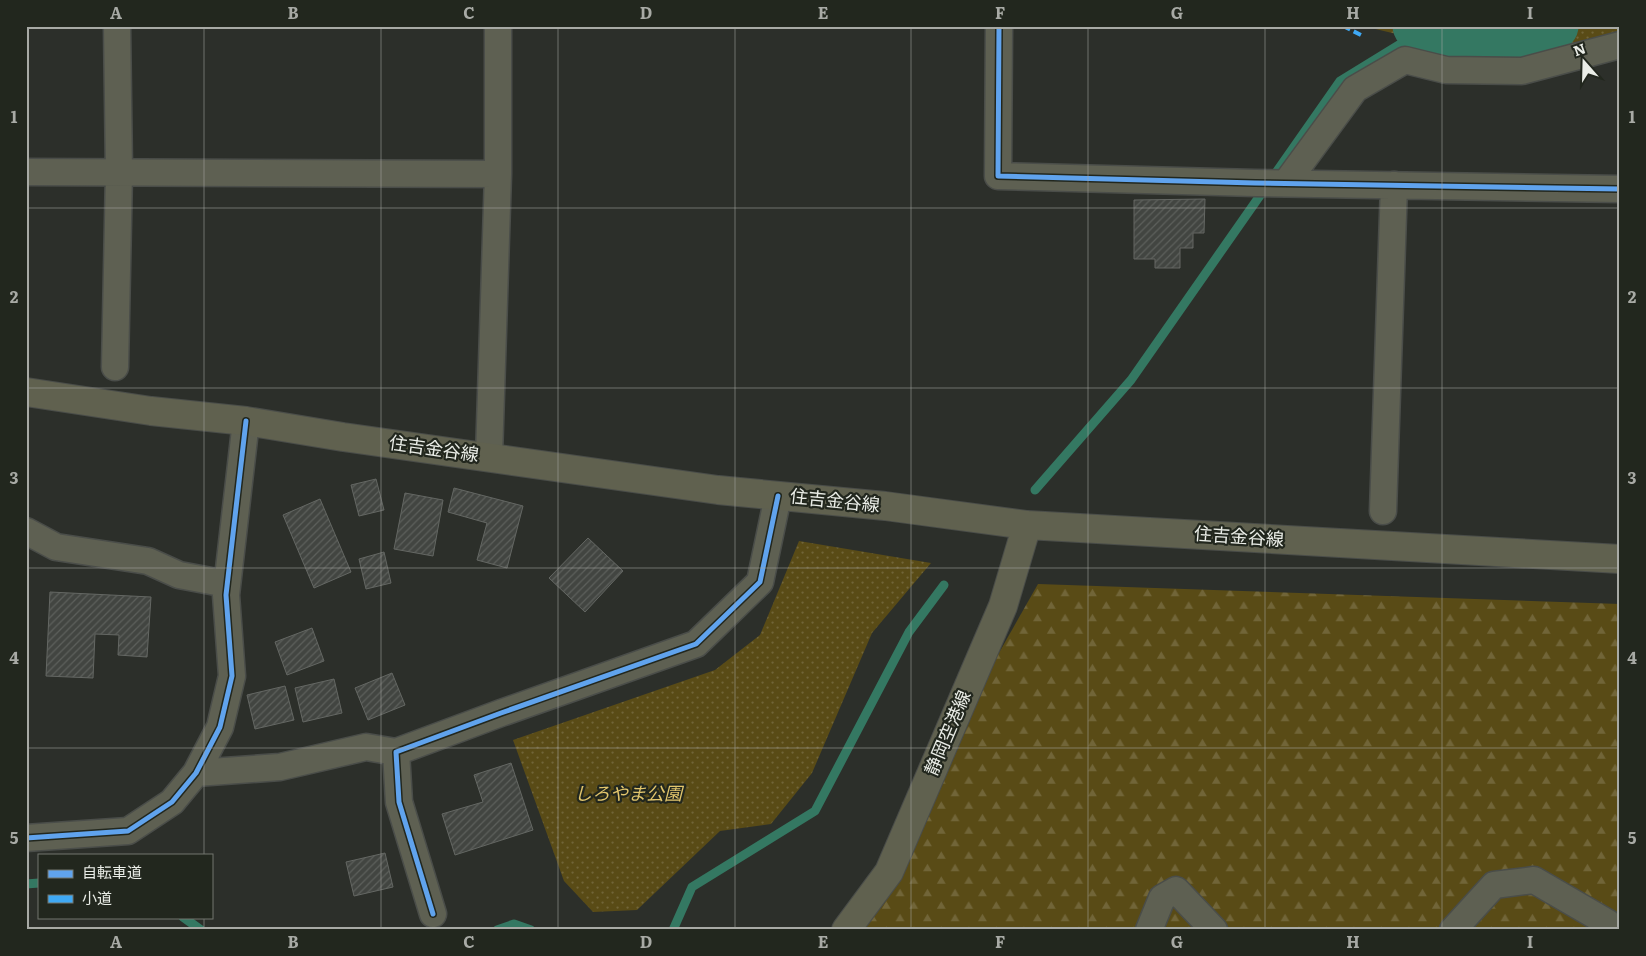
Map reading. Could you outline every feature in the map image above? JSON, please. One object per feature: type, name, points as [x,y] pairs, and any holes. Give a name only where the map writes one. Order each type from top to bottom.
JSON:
[{"type":"main road","name":"住吉金谷線","points":[[26,392],[151,411],[246,421],[343,437],[489,456],[649,480],[778,496],[885,506],[1027,525],[1620,559]]},
{"type":"main road","name":"静岡空港線","points":[[846,930],[889,872],[1003,606],[1027,525]]},
{"type":"street","points":[[115,367],[119,172],[117,26]]},
{"type":"street","points":[[489,456],[498,174],[498,26]]},
{"type":"street","points":[[998,26],[998,176],[1255,183],[1620,189]]},
{"type":"street","points":[[1283,183],[1355,89],[1405,60],[1446,70],[1522,71],[1620,45]]},
{"type":"street","points":[[26,172],[498,174]]},
{"type":"street","points":[[1383,511],[1394,185]]},
{"type":"street","points":[[26,838],[128,831],[172,802],[196,773],[220,727],[232,676],[226,595],[246,421]]},
{"type":"street","points":[[196,773],[280,767],[366,747],[396,752],[696,644],[760,582],[778,496]]},
{"type":"street","points":[[26,531],[56,547],[148,561],[179,576],[227,584]]},
{"type":"street","points":[[396,752],[399,802],[433,914]]},
{"type":"street","points":[[1453,930],[1494,885],[1534,880],[1608,923],[1616,930]]},
{"type":"street","points":[[1148,930],[1162,898],[1176,890],[1214,930]]},
{"type":"green space","points":[[1363,26],[1620,26],[1620,31],[1505,60]]},
{"type":"green space","name":"しろやま公園","points":[[799,541],[931,563],[872,633],[812,773],[771,824],[720,831],[637,910],[593,912],[564,881],[513,740],[715,670],[760,635]]},
{"type":"green space","points":[[1038,584],[1620,604],[1620,930],[842,930]]},
{"type":"building","points":[[1205,199],[1204,233],[1193,233],[1193,248],[1180,248],[1180,268],[1155,268],[1155,259],[1134,259],[1134,200]]},
{"type":"building","points":[[376,479],[384,510],[359,516],[351,485]]},
{"type":"building","points":[[454,488],[523,506],[507,568],[477,560],[487,523],[448,512]]},
{"type":"building","points":[[405,493],[443,500],[433,556],[394,549]]},
{"type":"building","points":[[320,499],[351,572],[314,588],[283,515]]},
{"type":"building","points":[[588,538],[623,571],[585,612],[549,578]]},
{"type":"building","points":[[384,552],[391,583],[366,589],[359,559]]},
{"type":"building","points":[[50,592],[151,597],[147,657],[118,655],[119,635],[95,634],[93,678],[46,676]]},
{"type":"building","points":[[312,628],[324,661],[287,675],[275,642]]},
{"type":"building","points":[[392,673],[405,705],[368,720],[355,688]]},
{"type":"building","points":[[334,679],[342,713],[303,722],[295,688]]},
{"type":"building","points":[[285,686],[294,720],[255,729],[247,695]]},
{"type":"building","points":[[511,763],[533,830],[455,855],[442,814],[483,802],[474,775]]},
{"type":"building","points":[[385,853],[393,887],[354,896],[346,862]]},
{"type":"waterway","points":[[1417,26],[1423,30],[1501,38],[1554,26]]},
{"type":"waterway","points":[[1035,490],[1131,380],[1340,81],[1423,30]]},
{"type":"waterway","points":[[673,930],[692,887],[815,811],[909,632],[944,585]]},
{"type":"waterway","points":[[26,884],[38,883]]},
{"type":"waterway","points":[[184,918],[201,930]]},
{"type":"waterway","points":[[497,930],[514,924],[531,930]]},
{"type":"marked path","points":[[1343,26],[1363,36]]},
{"type":"cycle path","points":[[999,26],[998,176],[1255,183],[1620,189]]},
{"type":"cycle path","points":[[26,838],[128,831],[172,802],[196,773],[220,727],[232,676],[226,595],[246,421]]},
{"type":"cycle path","points":[[433,914],[399,802],[396,752],[696,644],[760,582],[778,496]]}]
